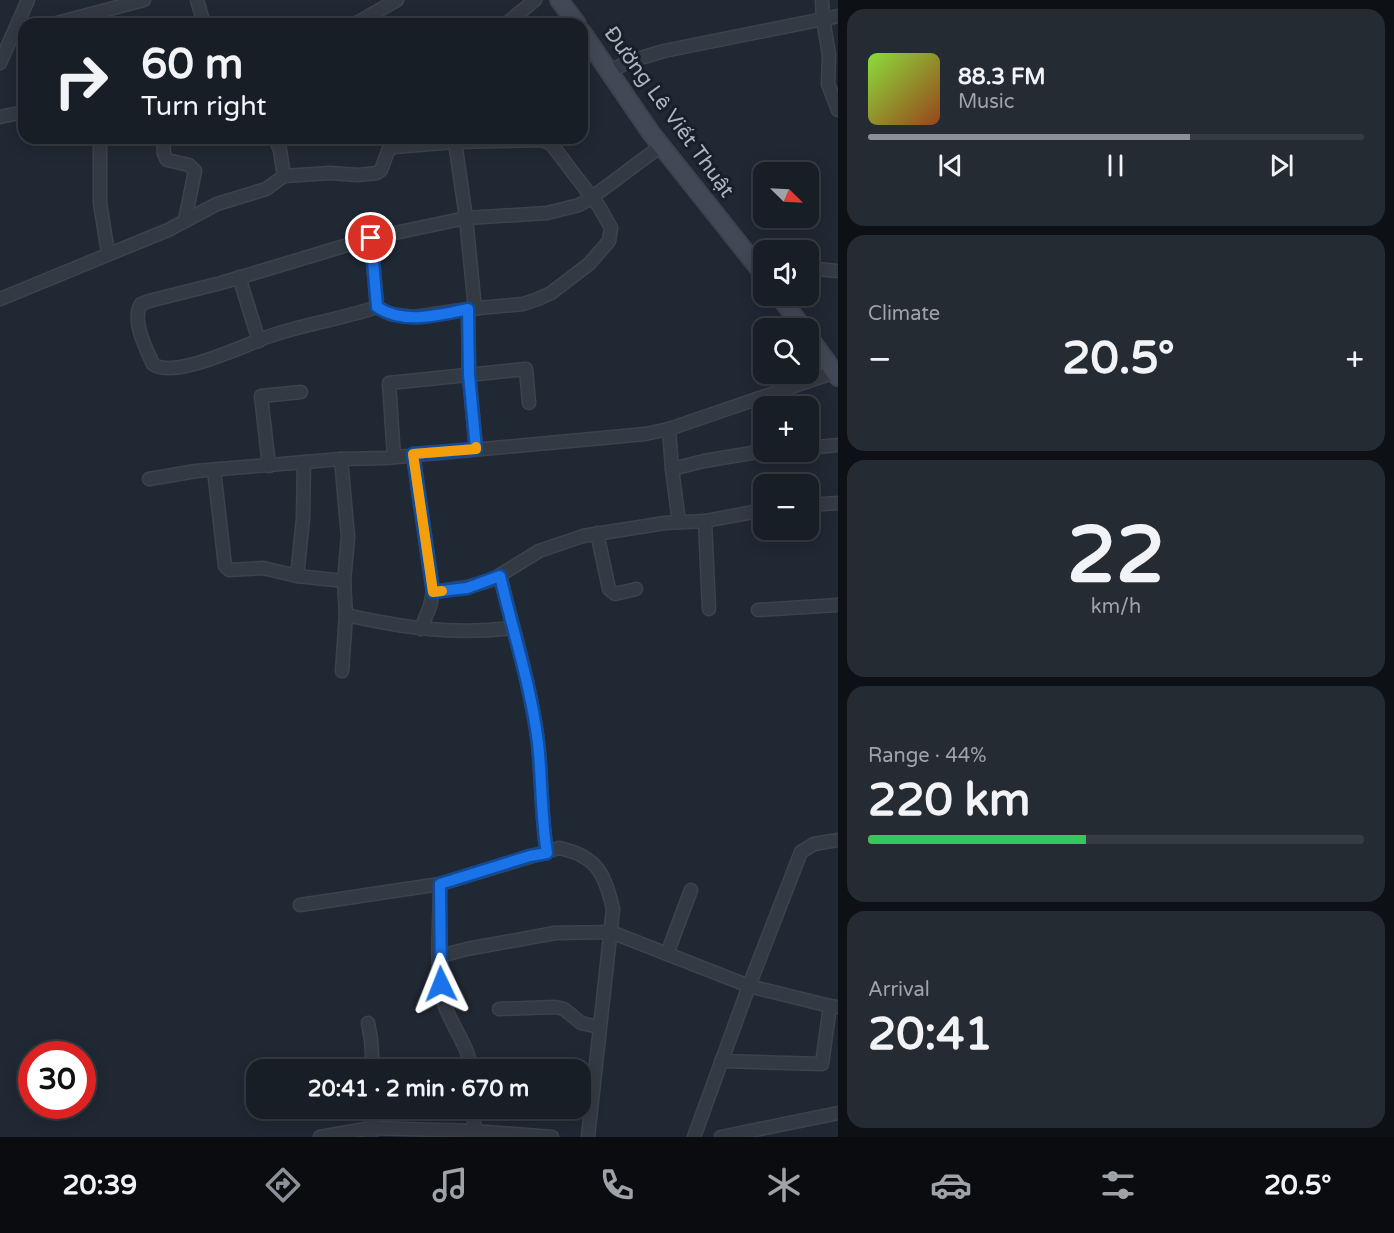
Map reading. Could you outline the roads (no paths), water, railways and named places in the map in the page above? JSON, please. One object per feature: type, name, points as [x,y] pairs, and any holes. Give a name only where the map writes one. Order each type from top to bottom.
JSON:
[{"type":"main road","name":"Đường Lê Viết Thuật","points":[[559,0],[572,18]]},
{"type":"main road","name":"Đường Lê Viết Thuật","points":[[588,40],[662,146],[753,261]]},
{"type":"main road","points":[[819,351],[836,373]]},
{"type":"street","points":[[22,18],[28,0]]},
{"type":"street","points":[[83,18],[144,0]]},
{"type":"street","points":[[197,0],[202,18]]},
{"type":"street","points":[[366,18],[397,0]]},
{"type":"street","points":[[513,18],[535,0]]},
{"type":"street","points":[[822,0],[828,45],[828,84],[837,110]]},
{"type":"street","points":[[610,71],[630,61],[664,51],[837,16]]},
{"type":"street","points":[[0,63],[18,31]]},
{"type":"street","points":[[0,117],[18,113]]},
{"type":"street","points":[[100,144],[100,203],[108,253]]},
{"type":"street","points":[[163,144],[167,160],[189,165],[194,169],[185,220]]},
{"type":"street","points":[[278,144],[284,176]]},
{"type":"street","points":[[0,299],[168,230],[217,204],[266,189],[284,176],[373,173],[381,170],[386,153],[390,148],[433,144]]},
{"type":"street","points":[[455,144],[466,218],[472,309],[469,375],[476,449]]},
{"type":"street","points":[[550,144],[591,198],[608,219],[611,228],[609,241],[589,264],[564,284],[538,299],[523,304],[414,317],[390,314],[377,307],[269,336],[200,362],[164,369],[153,364],[142,335],[137,313],[141,304],[239,278],[371,238],[466,218],[548,213],[579,205],[591,198],[662,146]]},
{"type":"street","points":[[371,238],[377,307]]},
{"type":"street","points":[[819,269],[837,271]]},
{"type":"street","points":[[239,278],[259,341]]},
{"type":"street","points":[[394,457],[389,383],[526,369],[529,403]]},
{"type":"street","points":[[148,479],[170,474],[214,470],[341,459],[394,457],[633,435],[669,429],[836,373]]},
{"type":"street","points":[[269,466],[261,396],[301,392]]},
{"type":"street","points":[[669,429],[679,522]]},
{"type":"street","points":[[819,446],[837,444]]},
{"type":"street","points":[[413,454],[433,592],[421,629]]},
{"type":"street","points":[[672,469],[704,461],[753,454]]},
{"type":"street","points":[[341,459],[348,537],[344,582],[346,615],[342,670]]},
{"type":"street","points":[[297,576],[303,519],[304,462]]},
{"type":"street","points":[[214,470],[225,567],[229,570],[263,568],[297,576],[344,582]]},
{"type":"street","points":[[819,504],[837,503]]},
{"type":"street","points":[[433,592],[467,588],[500,576],[539,551],[583,536],[679,522],[705,521],[753,512]]},
{"type":"street","points":[[705,521],[709,609]]},
{"type":"street","points":[[597,533],[609,589],[615,594],[636,589]]},
{"type":"street","points":[[500,576],[522,660],[538,742],[543,831],[547,853]]},
{"type":"street","points":[[758,610],[837,605]]},
{"type":"street","points":[[346,615],[421,629],[458,632],[513,628]]},
{"type":"street","points":[[694,1137],[801,852],[813,844],[837,840]]},
{"type":"street","points":[[300,905],[440,884],[559,848],[588,858],[600,870],[608,887],[613,909],[588,1137]]},
{"type":"street","points":[[440,884],[440,957],[443,999],[469,1059]]},
{"type":"street","points":[[667,954],[690,890]]},
{"type":"street","points":[[440,957],[467,949],[555,933],[611,933],[749,986],[834,1006],[822,1064],[721,1061]]},
{"type":"street","points":[[498,1009],[555,1007],[564,1009],[580,1023],[599,1028]]},
{"type":"street","points":[[368,1023],[372,1059]]},
{"type":"street","points":[[721,1137],[749,1134],[837,1113]]},
{"type":"street","points":[[474,1119],[474,1131]]},
{"type":"street","points":[[320,1137],[371,1132],[474,1131],[552,1137]]}]
